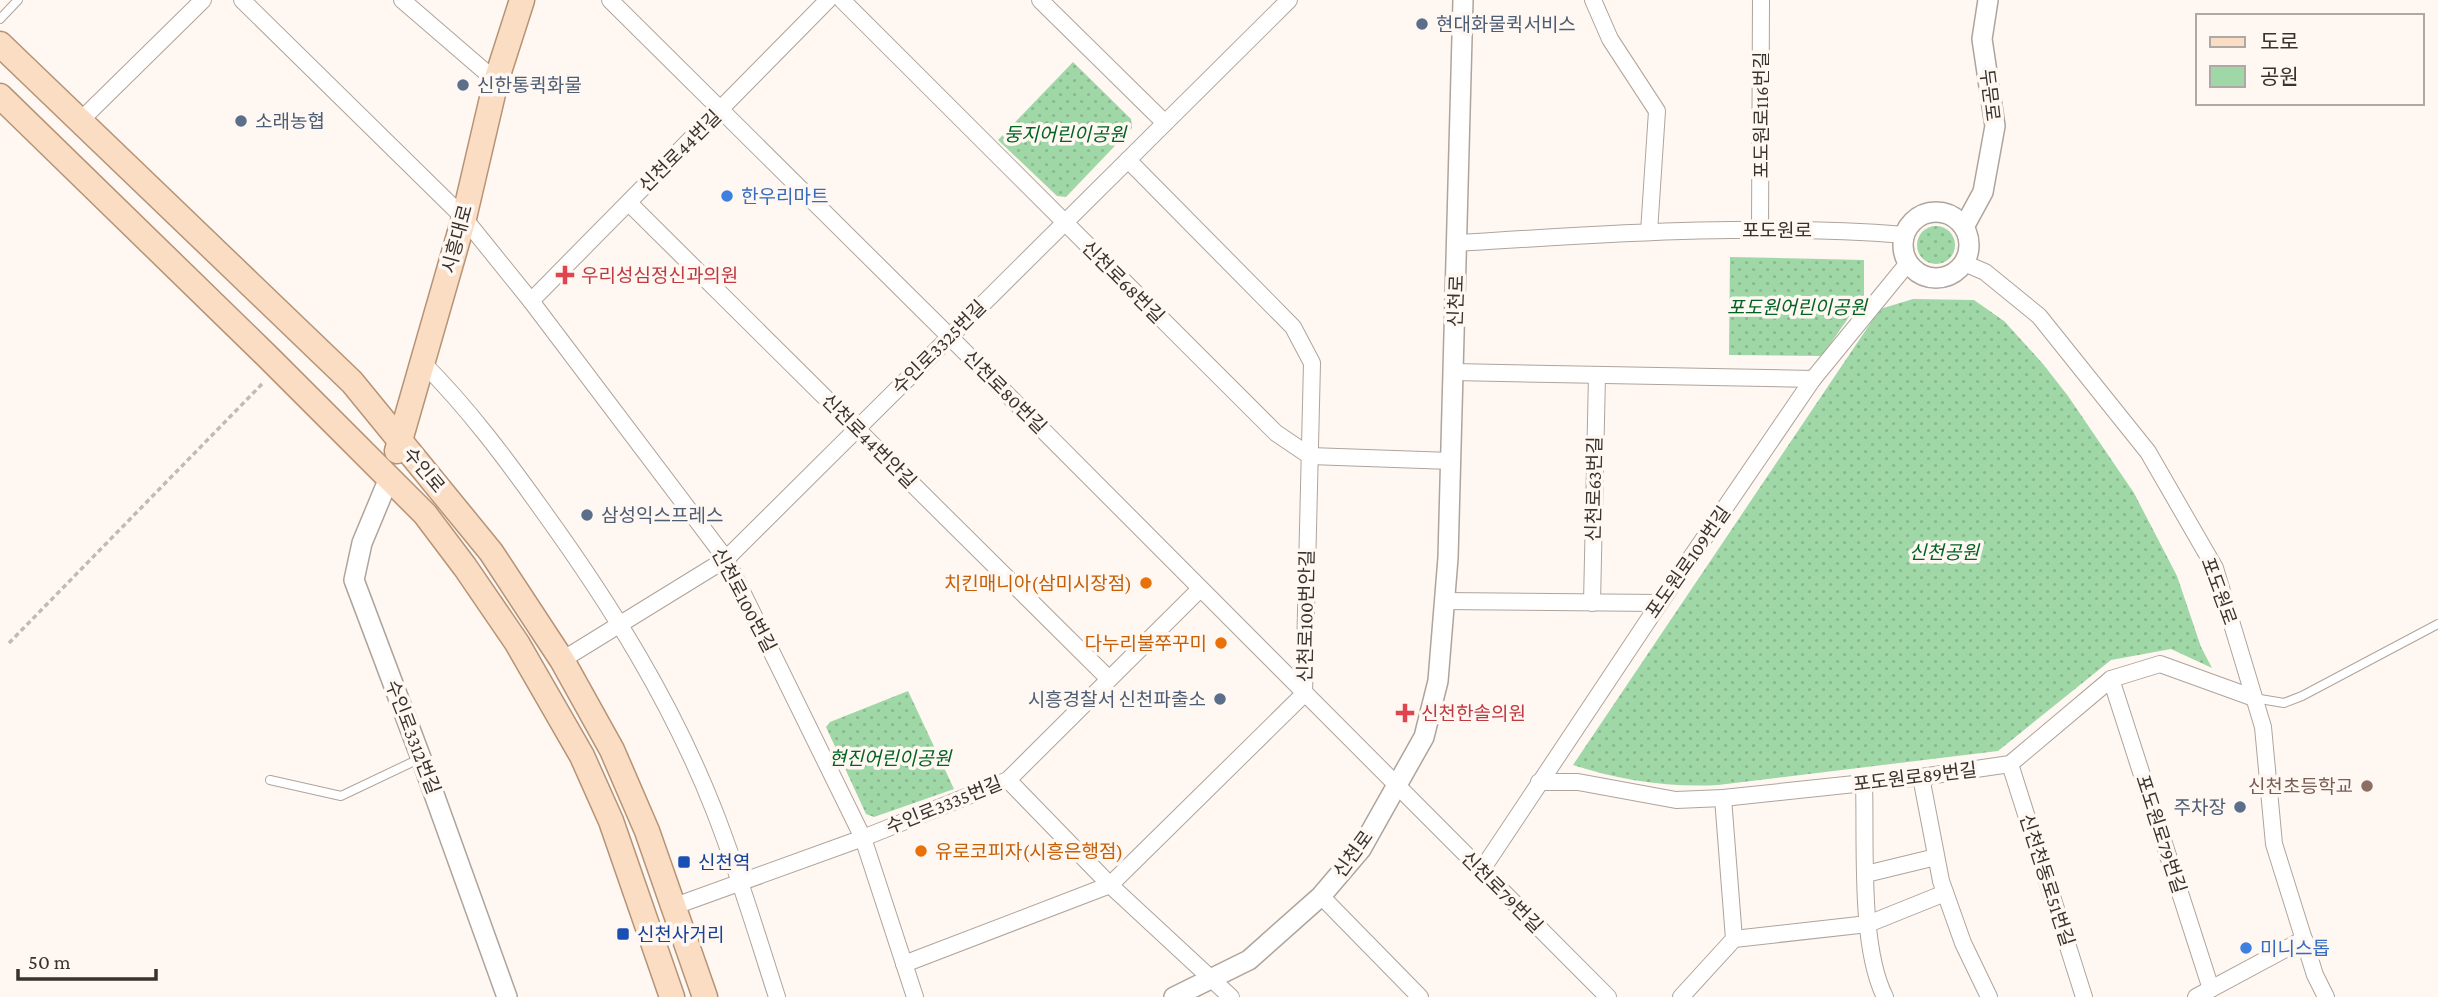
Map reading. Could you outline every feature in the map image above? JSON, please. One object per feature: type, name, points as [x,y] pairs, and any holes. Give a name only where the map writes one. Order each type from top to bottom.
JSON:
[{"type":"main road","name":"시흥대로","points":[[388,478],[464,218],[496,81],[522,0]]},
{"type":"main road","name":"수인로","points":[[0,44],[352,382],[491,552],[562,660],[612,750],[648,831],[705,997]]},
{"type":"main road","name":"수인로","points":[[0,96],[425,514],[465,567],[517,643],[582,757],[611,821],[672,997]]},
{"type":"street","points":[[81,120],[203,0]]},
{"type":"street","name":"신천로100번길","points":[[242,0],[464,218],[531,301],[726,559],[863,838],[915,997]]},
{"type":"street","points":[[402,0],[496,81]]},
{"type":"street","name":"신천로80번길","points":[[610,0],[949,336],[1397,787]]},
{"type":"street","name":"신천로44번길","points":[[531,301],[828,0]]},
{"type":"street","name":"신천로68번길","points":[[842,0],[1276,433],[1310,456]]},
{"type":"street","points":[[1040,0],[1166,122]]},
{"type":"street","name":"수인로3325번길","points":[[562,660],[726,559],[1289,0]]},
{"type":"street","name":"신천로","points":[[1174,997],[1249,960],[1321,896],[1361,849],[1424,737],[1438,681],[1444,601],[1451,461],[1463,0]]},
{"type":"street","points":[[1593,0],[1610,39],[1657,111],[1649,232]]},
{"type":"street","name":"포도원로116번길","points":[[1760,230],[1761,0]]},
{"type":"street","name":"두문로","points":[[1964,227],[1983,192],[1995,125],[1982,39],[1988,0]]},
{"type":"street","name":"신천로100번안길","points":[[904,964],[1110,885],[1304,694],[1312,363],[1293,327],[1128,160]]},
{"type":"street","name":"신천로44번안길","points":[[629,202],[1110,679]]},
{"type":"street","points":[[1932,212],[1950,215],[1964,227],[1969,246],[1964,263],[1958,270],[1941,278],[1923,275],[1908,262],[1904,254],[1905,235],[1915,220],[1932,212]]},
{"type":"street","name":"포도원로","points":[[1457,243],[1649,232],[1760,230],[1850,231],[1905,235]]},
{"type":"street","name":"포도원로109번길","points":[[1481,871],[1659,603],[1813,379],[1908,262]]},
{"type":"street","name":"포도원로","points":[[1964,263],[1984,272],[2039,316],[2148,452],[2215,568],[2263,727],[2274,844],[2315,975],[2326,997]]},
{"type":"street","points":[[423,363],[452,392],[509,463],[596,583],[642,659],[666,704],[714,810],[777,997]]},
{"type":"street","points":[[1453,372],[1813,379]]},
{"type":"street","name":"신천로63번길","points":[[1592,603],[1597,375]]},
{"type":"street","points":[[1310,456],[1451,461]]},
{"type":"street","name":"수인로3312번길","points":[[388,478],[362,543],[354,580],[507,997]]},
{"type":"street","name":"수인로3335번길","points":[[675,906],[863,838],[1008,780],[1200,589]]},
{"type":"street","points":[[1444,601],[1659,603]]},
{"type":"street","points":[[2010,764],[2111,679],[2160,664],[2254,698]]},
{"type":"street","name":"포도원로79번길","points":[[2111,679],[2211,989]]},
{"type":"street","name":"포도원로89번길","points":[[1539,782],[1578,782],[1676,800],[1723,798],[1922,777],[2010,764]]},
{"type":"street","name":"신천천동로51번길","points":[[2010,764],[2084,997]]},
{"type":"street","points":[[1922,777],[1945,893],[1989,997]]},
{"type":"street","points":[[1008,780],[1110,885],[1231,997]]},
{"type":"street","points":[[1864,783],[1868,924],[1876,979],[1885,997]]},
{"type":"street","name":"신천로79번길","points":[[1397,787],[1608,997]]},
{"type":"street","points":[[1723,798],[1734,939]]},
{"type":"street","points":[[1866,874],[1936,858]]},
{"type":"street","points":[[1681,997],[1734,939],[1868,924],[1945,893]]},
{"type":"street","points":[[1321,896],[1420,997]]},
{"type":"street","points":[[2196,997],[2304,939]]},
{"type":"lane","points":[[0,19],[18,0]]},
{"type":"lane","points":[[2254,698],[2284,703],[2302,696],[2438,624]]},
{"type":"lane","points":[[270,780],[341,796],[421,758]]},
{"type":"path","points":[[9,643],[265,382]]},
{"type":"green space","name":"둥지어린이공원","points":[[1073,62],[1131,119],[1132,128],[1066,197],[1057,196],[998,140]]},
{"type":"green space","points":[[1936,226],[1950,231],[1955,245],[1950,259],[1936,264],[1922,259],[1917,245],[1922,231]]},
{"type":"green space","name":"포도원어린이공원","points":[[1730,257],[1864,260],[1864,295],[1822,356],[1729,355]]},
{"type":"green space","name":"신천공원","points":[[1913,299],[1974,300],[2004,321],[2043,364],[2134,493],[2177,576],[2201,647],[2212,668],[2171,649],[2111,660],[1998,751],[1700,786],[1645,782],[1573,765],[1880,309]]},
{"type":"green space","name":"현진어린이공원","points":[[908,691],[954,789],[874,817],[866,814],[826,727],[830,722]]},
{"type":"place","name":"현대화물퀵서비스","points":[[1422,24]]},
{"type":"place","name":"신한통퀵화물","points":[[463,85]]},
{"type":"place","name":"소래농협","points":[[241,121]]},
{"type":"place","name":"한우리마트","points":[[727,196]]},
{"type":"place","name":"우리성심정신과의원","points":[[565,275]]},
{"type":"place","name":"삼성익스프레스","points":[[587,515]]},
{"type":"place","name":"치킨매니아(삼미시장점)","points":[[1146,583]]},
{"type":"place","name":"다누리불쭈꾸미","points":[[1221,643]]},
{"type":"place","name":"시흥경찰서 신천파출소","points":[[1220,699]]},
{"type":"place","name":"신천한솔의원","points":[[1405,713]]},
{"type":"place","name":"신천초등학교","points":[[2367,786]]},
{"type":"place","name":"주차장","points":[[2240,807]]},
{"type":"place","name":"유로코피자(시흥은행점)","points":[[921,851]]},
{"type":"place","name":"신천역","points":[[684,862]]},
{"type":"place","name":"신천사거리","points":[[623,934]]},
{"type":"place","name":"미니스톱","points":[[2246,948]]}]
